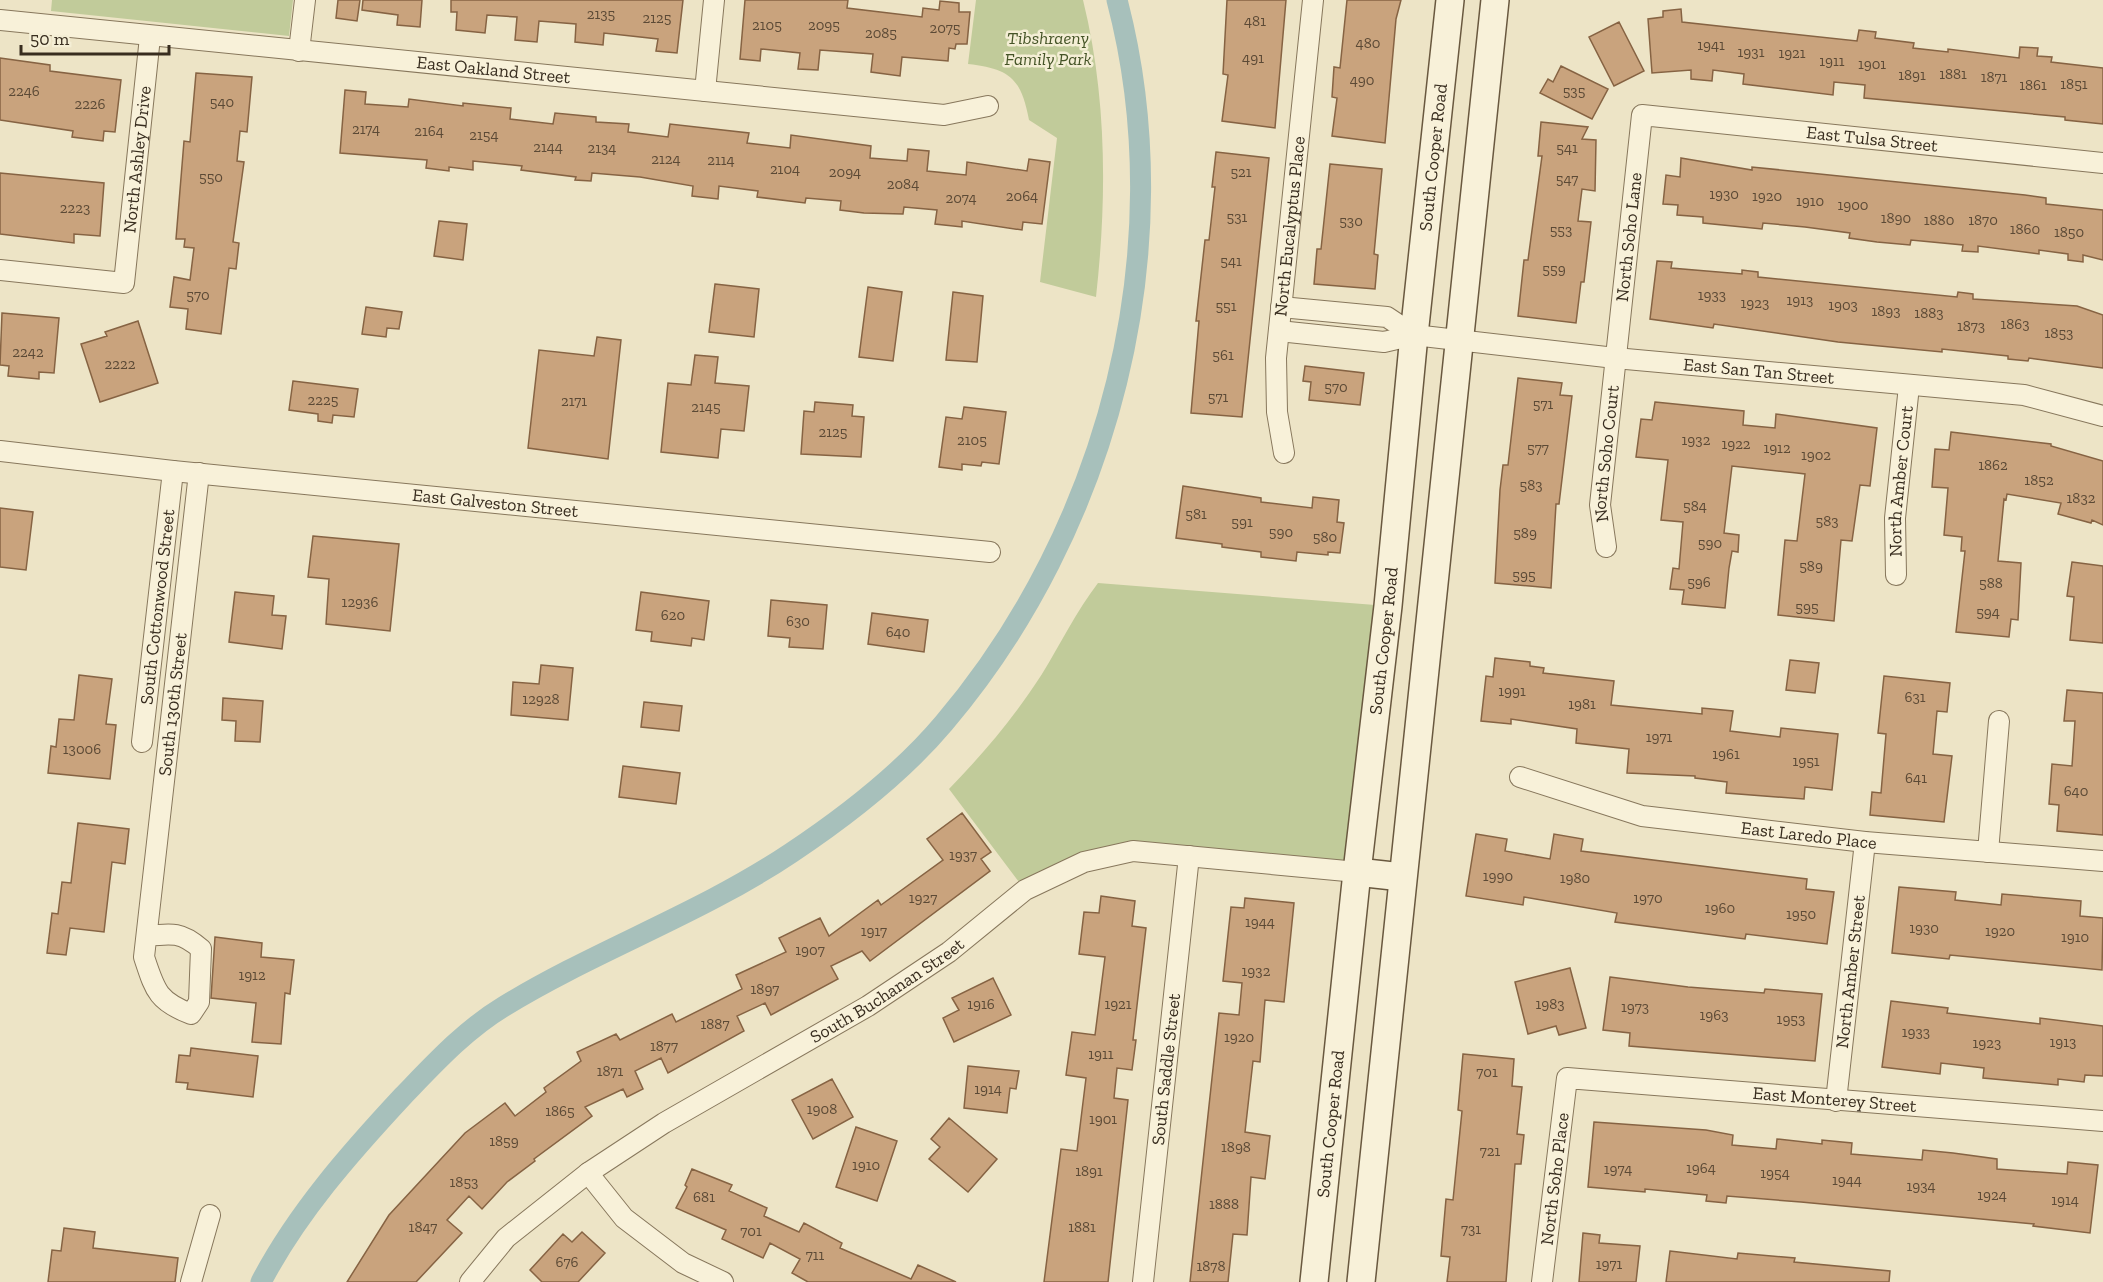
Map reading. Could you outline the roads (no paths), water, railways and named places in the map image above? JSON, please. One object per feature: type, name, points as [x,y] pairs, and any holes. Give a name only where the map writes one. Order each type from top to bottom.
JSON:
[{"type":"main road","name":"South Cooper Road","points":[[1314,1282],[1356,872],[1388,606],[1414,334],[1450,0]]},
{"type":"main road","points":[[1361,1282],[1495,0]]},
{"type":"main road","points":[[1356,872],[1402,877]]},
{"type":"street","points":[[299,51],[305,0]]},
{"type":"street","points":[[705,91],[714,0]]},
{"type":"street","name":"North Eucalyptus Place","points":[[1284,453],[1277,412],[1279,331],[1313,0]]},
{"type":"street","name":"East Oakland Street","points":[[0,20],[150,37],[944,115],[988,106]]},
{"type":"street","name":"North Ashley Drive","points":[[0,270],[124,283],[150,37]]},
{"type":"street","name":"East Tulsa Street","points":[[1642,115],[2103,163]]},
{"type":"street","name":"North Soho Lane","points":[[1615,358],[1642,115]]},
{"type":"street","name":"East San Tan Street","points":[[1281,307],[1387,317],[1414,334]]},
{"type":"street","name":"East San Tan Street","points":[[1279,331],[1384,342],[1414,334],[1615,358],[2024,395],[2103,416]]},
{"type":"street","name":"North Soho Court","points":[[1606,547],[1600,504],[1615,358]]},
{"type":"street","name":"North Amber Court","points":[[1896,575],[1895,518],[1909,386]]},
{"type":"street","name":"East Galveston Street","points":[[0,451],[173,471],[990,552]]},
{"type":"street","name":"South Cottonwood Street","points":[[142,742],[173,471]]},
{"type":"street","name":"South 130th Street","points":[[147,936],[198,473]]},
{"type":"street","points":[[1988,852],[2000,721]]},
{"type":"street","name":"East Laredo Place","points":[[1520,777],[1642,816],[1865,842],[2103,861]]},
{"type":"street","name":"North Amber Street","points":[[1836,1101],[1865,842]]},
{"type":"street","name":"South Buchanan Street","points":[[470,1282],[506,1238],[588,1173],[664,1123],[868,1006],[949,952],[1025,890],[1084,862],[1133,851],[1356,872]]},
{"type":"street","name":"South Saddle Street","points":[[1143,1282],[1189,856]]},
{"type":"street","name":"East Monterey Street","points":[[1568,1078],[2103,1121]]},
{"type":"street","name":"North Soho Place","points":[[1542,1282],[1568,1078]]},
{"type":"street","points":[[588,1173],[624,1218],[683,1263],[723,1282]]},
{"type":"street","points":[[191,1282],[210,1215]]},
{"type":"waterway","points":[[261,1282],[291,1232],[344,1162],[403,1096],[463,1037],[503,1007],[574,967],[721,895],[791,853],[832,825],[891,777],[928,741],[1001,646],[1050,563],[1088,474],[1117,382],[1134,287],[1141,190],[1135,94],[1117,0]]},
{"type":"park label","name":"Tibshraeny Family Park","points":[[1048,48]]}]
